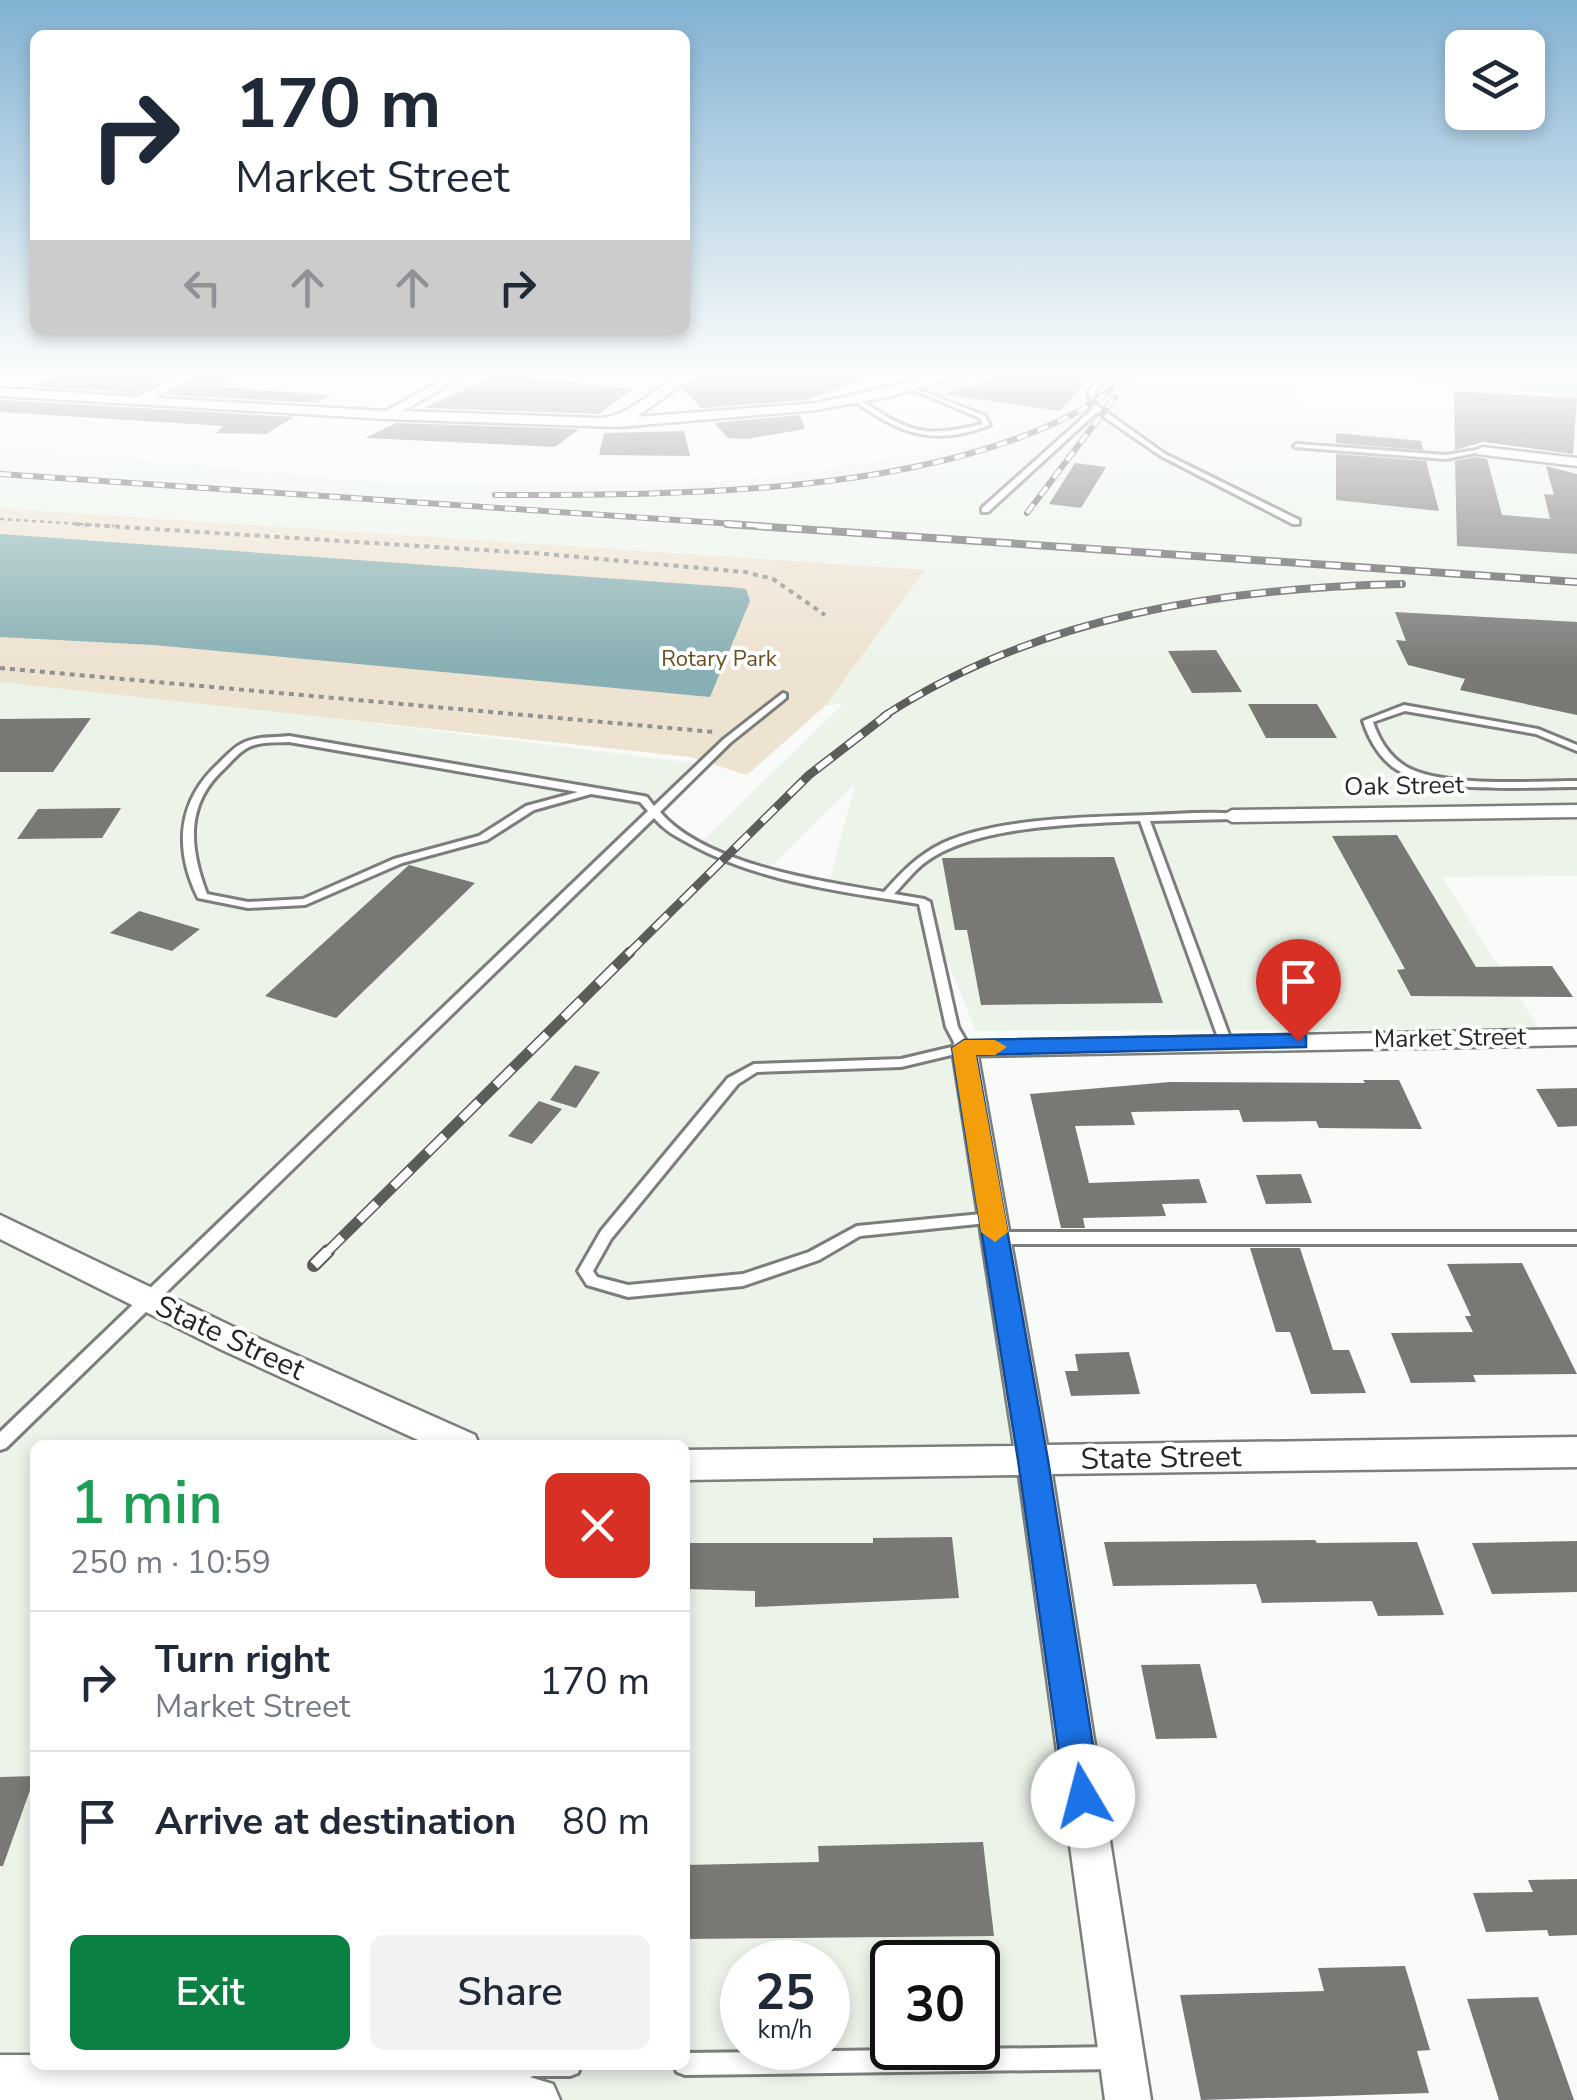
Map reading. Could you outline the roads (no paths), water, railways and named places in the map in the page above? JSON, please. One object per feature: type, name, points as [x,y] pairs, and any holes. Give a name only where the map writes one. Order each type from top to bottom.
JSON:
[{"type":"street","name":"Oak Street","points":[[1232,816],[1577,811]]},
{"type":"street","name":"Market Street","points":[[964,1048],[1577,1036]]},
{"type":"street","points":[[964,1048],[1033,1460],[1128,2100]]},
{"type":"street","name":"State Street","points":[[0,1226],[452,1440]]},
{"type":"street","name":"State Street","points":[[690,1465],[1577,1452]]},
{"type":"street","points":[[0,2078],[394,2078],[485,2086],[537,2100]]},
{"type":"lane","points":[[984,510],[1027,472]]},
{"type":"lane","points":[[1197,472],[1296,522]]},
{"type":"lane","points":[[0,1443],[653,812],[733,736],[783,696]]},
{"type":"lane","points":[[1577,748],[1538,732],[1404,708],[1368,721],[1372,740],[1408,773],[1499,784],[1577,784]]},
{"type":"lane","points":[[591,790],[530,808],[483,838],[398,860],[305,902],[248,905],[202,896],[189,865],[186,839],[190,808],[214,770],[248,744],[289,739],[591,790],[642,799],[668,828],[724,858],[810,883],[924,902],[952,1027],[964,1048],[901,1063],[754,1068],[733,1081],[606,1235],[585,1270],[592,1281],[628,1291],[743,1280],[814,1256],[858,1231],[994,1228],[1577,1238]]},
{"type":"lane","points":[[886,896],[927,854],[984,836],[1064,822],[1232,816]]},
{"type":"lane","points":[[1144,819],[1226,1043]]},
{"type":"lane","points":[[690,2064],[1122,2058]]},
{"type":"lane","points":[[485,2086],[521,2070]]},
{"type":"water","points":[[0,534],[730,587],[746,589],[750,601],[710,697],[154,645],[0,637]]},
{"type":"railway","points":[[495,495],[714,491],[884,472]]},
{"type":"railway","points":[[1027,513],[1058,472]]},
{"type":"railway","points":[[0,474],[764,526]]},
{"type":"railway","points":[[727,524],[1577,582]]},
{"type":"railway","points":[[884,716],[943,682],[1004,654],[1068,631],[1133,614],[1267,592],[1402,584]]},
{"type":"railway","points":[[627,955],[809,775],[888,714]]},
{"type":"railway","points":[[325,1254],[630,952]]},
{"type":"railway","points":[[325,1254],[328,1251]]},
{"type":"railway","points":[[314,1265],[325,1254]]},
{"type":"park label","name":"Rotary Park","points":[[719,659]]}]
